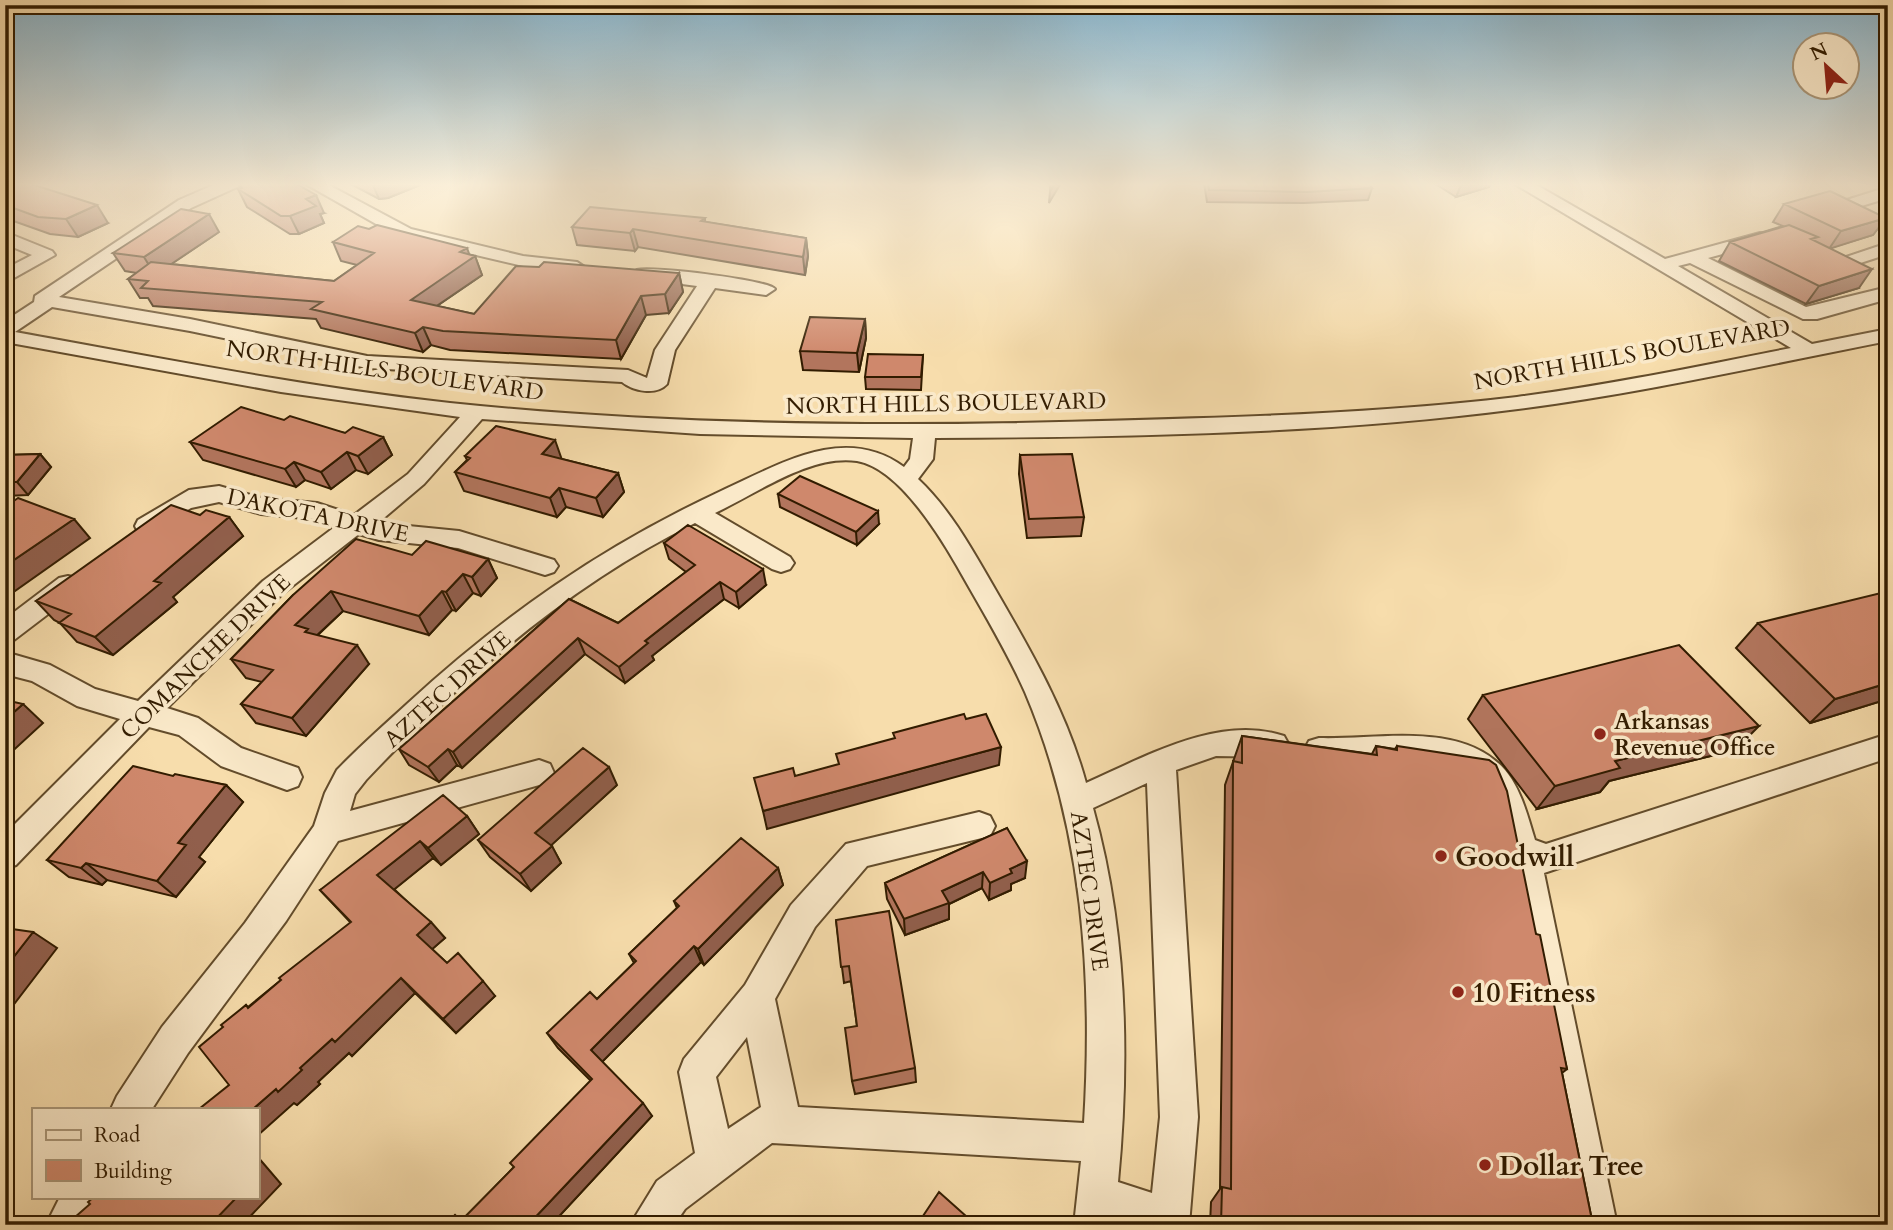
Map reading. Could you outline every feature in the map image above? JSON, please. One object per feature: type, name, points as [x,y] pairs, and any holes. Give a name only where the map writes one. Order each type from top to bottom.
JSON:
[{"type":"street","points":[[5,277],[46,255],[13,240]]},
{"type":"street","points":[[5,330],[41,301],[131,240]]},
{"type":"street","points":[[437,240],[549,266],[601,271]]},
{"type":"street","points":[[1620,240],[1809,350]]},
{"type":"street","points":[[1662,265],[1751,240]]},
{"type":"street","points":[[1800,243],[1888,288]]},
{"type":"street","points":[[1842,264],[1888,248]]},
{"type":"street","points":[[1692,257],[1803,313],[1817,313],[1888,293]]},
{"type":"street","points":[[626,273],[766,289]]},
{"type":"street","points":[[615,424],[646,384],[710,281]]},
{"type":"street","points":[[5,316],[41,301],[190,325],[367,362],[628,376],[646,384]]},
{"type":"street","name":"NORTH HILLS BOULEVARD","points":[[5,336],[306,389],[476,412],[615,424],[784,431],[924,432],[1252,422],[1468,409],[1616,388],[1888,335]]},
{"type":"street","points":[[639,425],[646,384]]},
{"type":"street","name":"COMANCHE DRIVE","points":[[5,855],[272,588],[416,479],[476,412]]},
{"type":"street","points":[[903,478],[920,468],[924,432]]},
{"type":"street","name":"AZTEC DRIVE","points":[[131,1108],[175,1040],[186,1030],[328,831],[340,789],[346,781],[470,663],[619,553],[787,470],[827,457],[864,456],[903,478],[941,523],[1017,646],[1045,708],[1077,801],[1091,865],[1106,1011],[1102,1143],[1096,1210]]},
{"type":"street","name":"DAKOTA DRIVE","points":[[122,544],[175,507],[208,494],[261,506],[317,511],[379,533],[459,540],[545,566]]},
{"type":"street","points":[[696,513],[780,563]]},
{"type":"street","points":[[5,632],[89,569]]},
{"type":"street","points":[[5,663],[40,673],[88,698],[188,726],[231,757],[287,777]]},
{"type":"street","points":[[1077,801],[1161,763],[1216,744],[1268,745],[1343,752],[1406,748],[1437,750],[1469,760],[1494,779],[1523,849],[1597,1225]]},
{"type":"street","points":[[1523,849],[1545,859],[1888,746]]},
{"type":"street","points":[[1096,1210],[1169,1222],[1180,1117],[1161,763]]},
{"type":"street","points":[[328,831],[539,773]]},
{"type":"street","points":[[716,1161],[697,1072],[757,997],[803,916],[857,854],[979,825]]},
{"type":"street","points":[[757,997],[783,1125]]},
{"type":"street","points":[[650,1225],[671,1195],[766,1124],[1102,1143]]},
{"type":"street","points":[[66,1225],[80,1198]]},
{"type":"building","points":[[132,240],[169,240],[144,257],[113,253]]},
{"type":"building","points":[[437,240],[467,248],[460,252],[475,256],[411,300],[474,314],[516,266],[539,267],[544,262],[679,273],[665,294],[641,296],[616,340],[443,331],[423,327],[415,333],[311,309],[322,302],[141,288],[148,281],[128,279],[151,262],[334,281],[374,253],[333,242]]},
{"type":"building","points":[[702,240],[806,240],[803,257]]},
{"type":"building","points":[[1814,240],[1872,269],[1819,286],[1730,242]]},
{"type":"building","points":[[810,317],[865,319],[857,353],[800,351]]},
{"type":"building","points":[[868,354],[923,355],[921,377],[865,377]]},
{"type":"building","points":[[241,407],[284,420],[290,416],[345,433],[353,427],[383,437],[358,456],[347,452],[321,472],[294,462],[285,469],[190,442]]},
{"type":"building","points":[[496,426],[555,440],[542,454],[618,473],[596,498],[559,488],[550,498],[455,472],[470,458],[465,456]]},
{"type":"building","points":[[40,454],[17,482],[5,482],[5,455]]},
{"type":"building","points":[[1072,454],[1084,517],[1029,519],[1020,455]]},
{"type":"building","points":[[800,476],[878,511],[856,532],[778,494]]},
{"type":"building","points":[[18,498],[74,519],[5,566],[5,507]]},
{"type":"building","points":[[171,505],[200,515],[206,510],[229,517],[154,581],[161,583],[95,637],[59,623],[71,614],[36,601]]},
{"type":"building","points":[[688,525],[763,569],[736,592],[720,582],[645,641],[648,643],[619,667],[578,638],[453,752],[448,749],[428,767],[399,749],[569,599],[618,623],[695,565],[664,543]]},
{"type":"building","points":[[356,539],[412,555],[426,541],[488,559],[472,577],[463,574],[446,592],[442,591],[419,616],[331,591],[295,625],[308,629],[305,632],[357,645],[292,718],[241,704],[273,670],[231,659],[293,595]]},
{"type":"building","points":[[1885,592],[1888,594],[1888,683],[1835,699],[1758,623]]},
{"type":"building","name":"Arkansas Revenue Office","points":[[1679,645],[1759,726],[1615,761],[1620,768],[1555,786],[1483,695]]},
{"type":"building","points":[[5,700],[23,704],[5,720]]},
{"type":"building","points":[[964,714],[966,719],[986,714],[1001,747],[763,811],[754,778],[793,768],[795,776],[839,764],[836,754],[895,738],[893,733]]},
{"type":"building","points":[[1242,736],[1377,755],[1376,746],[1397,750],[1397,746],[1489,760],[1496,765],[1507,791],[1536,934],[1540,935],[1567,1069],[1561,1068],[1593,1225],[1221,1225],[1222,1187],[1231,1189],[1233,761],[1242,763]]},
{"type":"building","points":[[583,748],[609,767],[535,833],[552,846],[520,874],[478,840]]},
{"type":"building","points":[[133,766],[226,785],[178,843],[186,845],[157,881],[86,863],[81,868],[47,860]]},
{"type":"building","points":[[443,795],[467,816],[428,848],[420,841],[377,875],[431,922],[417,935],[447,963],[458,953],[483,981],[443,1019],[401,978],[335,1042],[332,1039],[278,1092],[276,1089],[254,1108],[200,1108],[229,1085],[199,1047],[223,1027],[221,1025],[246,1005],[248,1008],[281,980],[279,978],[351,922],[320,890]]},
{"type":"building","points":[[1007,828],[1027,861],[1010,869],[1012,873],[990,883],[983,872],[942,891],[949,903],[904,919],[885,883]]},
{"type":"building","points":[[741,838],[778,868],[698,949],[694,946],[591,1050],[643,1103],[528,1225],[445,1225],[455,1215],[460,1222],[514,1167],[510,1163],[592,1079],[547,1033],[590,992],[597,999],[636,961],[629,954],[679,906],[674,901]]},
{"type":"building","points":[[889,911],[915,1068],[852,1081],[845,1028],[857,1026],[849,966],[841,967],[836,920]]},
{"type":"building","points":[[5,928],[33,932],[5,968]]},
{"type":"building","points":[[939,1192],[976,1225],[917,1225]]},
{"type":"building","points":[[93,1198],[236,1198],[213,1222],[210,1219],[204,1225],[66,1225],[90,1204],[88,1202]]},
{"type":"place","name":"Arkansas Revenue Office","points":[[1600,734]]},
{"type":"place","name":"Goodwill","points":[[1441,856]]},
{"type":"place","name":"10 Fitness","points":[[1458,992]]},
{"type":"place","name":"Dollar Tree","points":[[1485,1165]]}]
